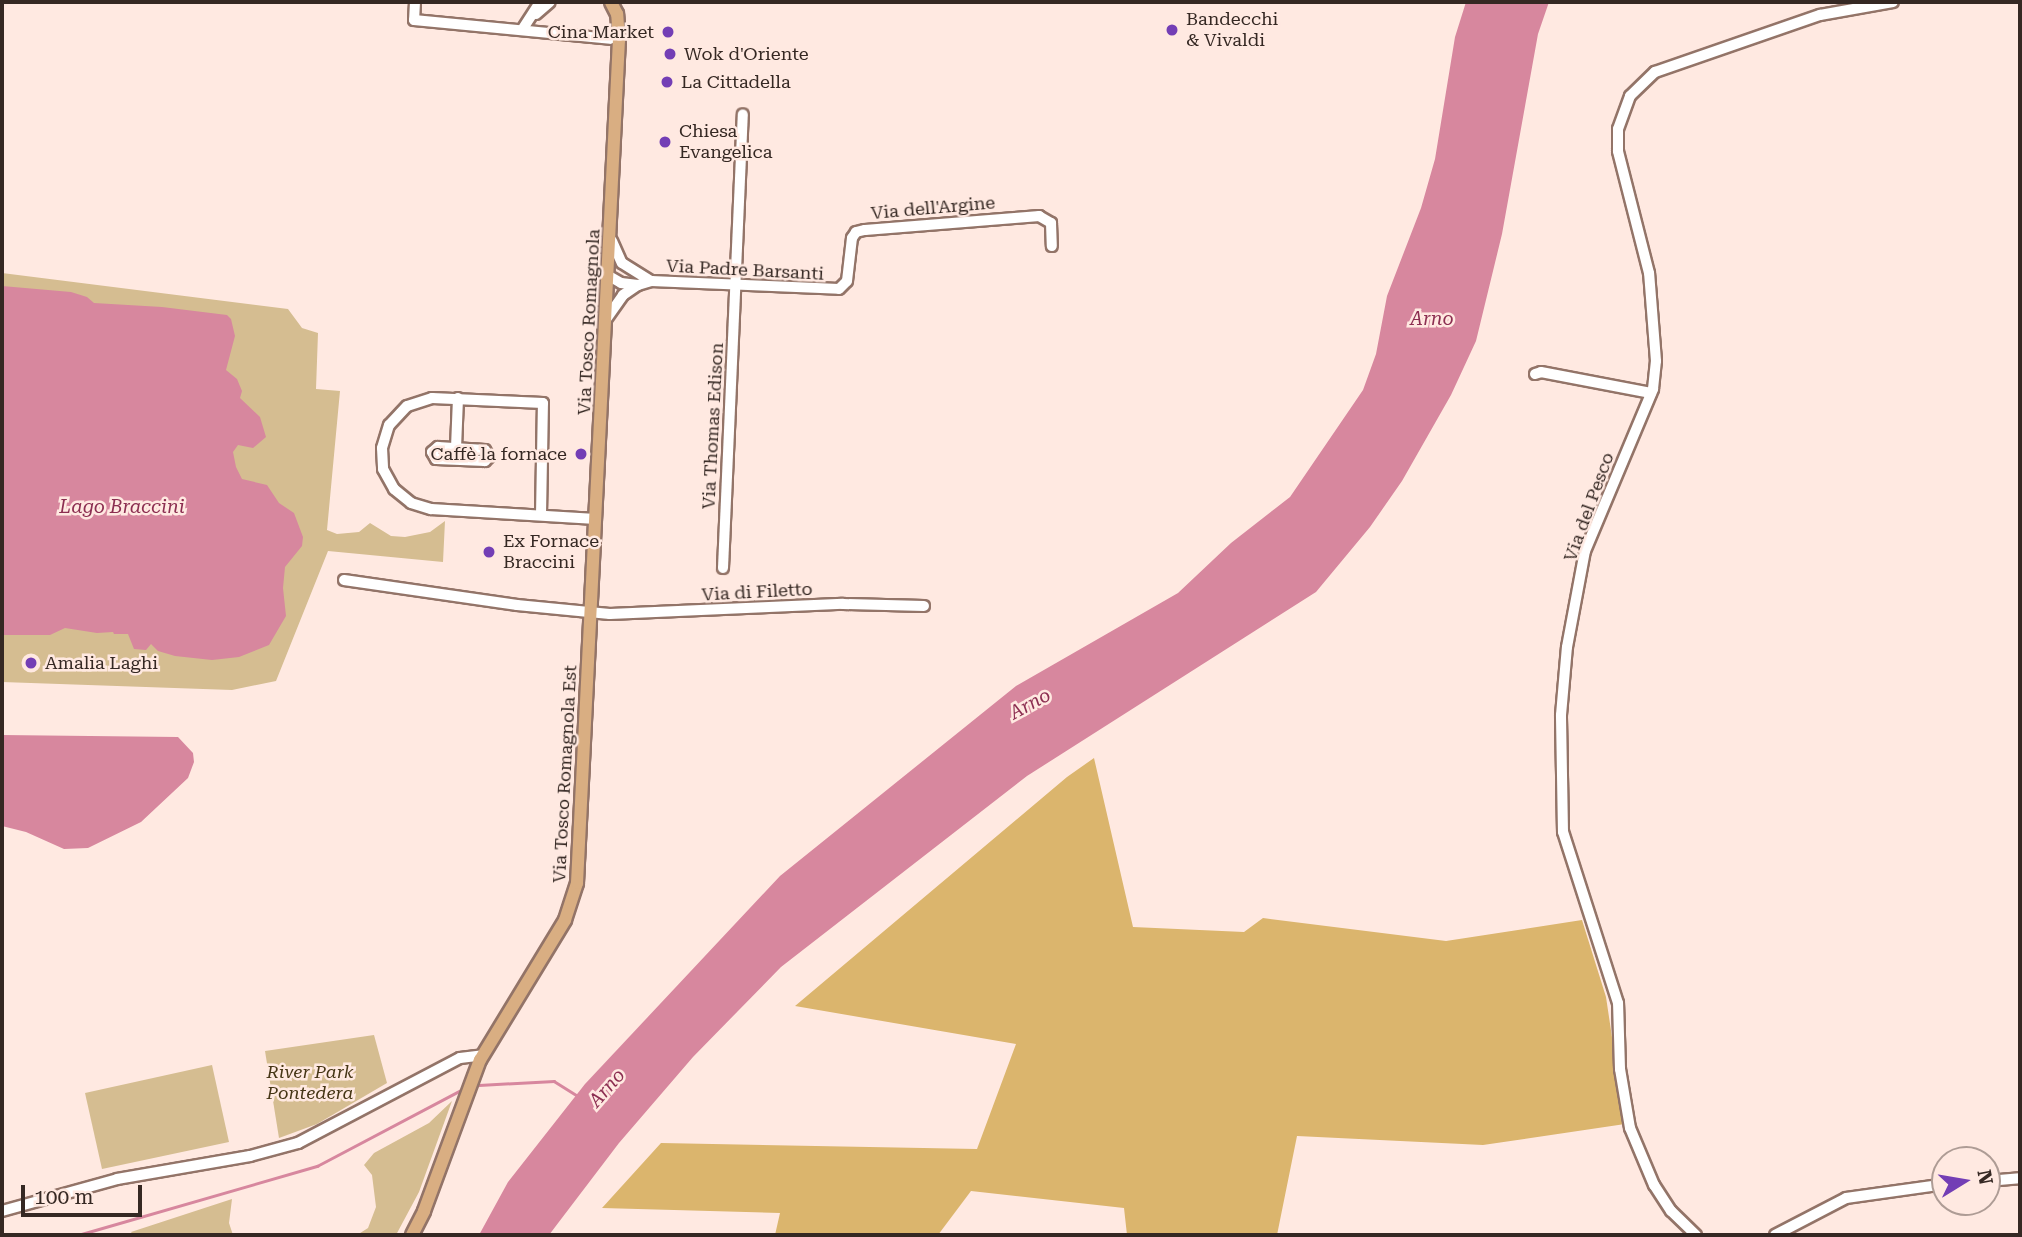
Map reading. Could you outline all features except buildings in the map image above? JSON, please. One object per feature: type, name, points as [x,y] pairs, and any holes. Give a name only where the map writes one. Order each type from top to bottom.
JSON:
[{"type":"main road","name":"Via Tosco Romagnola","points":[[591,612],[611,235],[617,13],[611,2]]},
{"type":"main road","name":"Via Tosco Romagnola","points":[[615,36],[622,2]]},
{"type":"main road","name":"Via Tosco Romagnola Est","points":[[412,1235],[483,1055],[565,920],[576,890],[591,612]]},
{"type":"street","points":[[415,2],[414,20],[615,36]]},
{"type":"street","points":[[522,30],[540,2]]},
{"type":"street","points":[[533,16],[550,2]]},
{"type":"street","name":"Via del Pesco","points":[[1696,1235],[1671,1211],[1654,1185],[1630,1128],[1620,1069],[1618,1003],[1563,832],[1562,715],[1567,647],[1585,551],[1651,393],[1656,361],[1649,273],[1616,140],[1630,96],[1655,72],[1820,15],[1893,2]]},
{"type":"street","name":"Via Thomas Edison","points":[[723,568],[743,114]]},
{"type":"street","name":"Via dell'Argine","points":[[838,289],[847,281],[851,241],[859,231],[1036,216],[1051,223],[1052,246]]},
{"type":"street","points":[[611,235],[617,256],[631,271]]},
{"type":"street","points":[[609,276],[631,271]]},
{"type":"street","name":"Via Padre Barsanti","points":[[631,271],[651,281]]},
{"type":"street","points":[[609,276],[621,283],[638,285]]},
{"type":"street","name":"Via Padre Barsanti","points":[[606,318],[623,295],[638,285],[651,281],[838,289]]},
{"type":"street","points":[[1535,374],[1541,372],[1651,393]]},
{"type":"street","points":[[541,515],[544,404],[458,398],[415,402],[394,418],[382,449],[382,465],[391,485],[408,501],[427,508],[596,519]]},
{"type":"street","points":[[456,448],[458,398]]},
{"type":"street","points":[[437,448],[456,448],[485,450],[489,457],[484,461],[436,458],[433,455],[437,448]]},
{"type":"street","name":"Via di Filetto","points":[[344,580],[472,598],[624,614],[843,604],[924,606]]},
{"type":"street","points":[[2,1210],[117,1179],[237,1159],[298,1143],[460,1058],[483,1055]]},
{"type":"street","points":[[2001,1180],[2020,1178]]},
{"type":"street","points":[[1775,1235],[1846,1198],[1931,1186]]},
{"type":"green space","name":"Lago Braccini","points":[[2,273],[288,309],[302,328],[318,333],[316,389],[340,391],[327,530],[337,534],[359,532],[370,523],[391,536],[405,537],[430,532],[445,521],[443,562],[328,551],[276,681],[232,690],[2,682]]},
{"type":"green space","name":"River Park Pontedera","points":[[374,1035],[387,1083],[317,1124],[279,1138],[265,1051]]},
{"type":"green space","points":[[212,1065],[229,1142],[102,1169],[85,1093]]},
{"type":"green space","points":[[452,1101],[419,1192],[396,1235],[357,1235],[368,1228],[376,1207],[372,1175],[364,1165],[374,1153],[429,1123]]},
{"type":"green space","points":[[232,1199],[229,1223],[233,1235],[133,1235],[131,1232]]},
{"type":"shaded area","points":[[1094,758],[1133,927],[1244,932],[1263,918],[1446,941],[1582,920],[1606,997],[1625,1124],[1483,1145],[1297,1136],[1277,1235],[1127,1235],[1124,1208],[971,1191],[938,1235],[775,1235],[780,1213],[602,1208],[661,1143],[977,1149],[1016,1044],[795,1006],[1067,777]]},
{"type":"water","name":"Arno","points":[[1466,2],[1549,2],[1538,34],[1502,234],[1476,341],[1451,395],[1402,481],[1370,527],[1316,592],[1027,776],[781,967],[693,1057],[619,1143],[549,1235],[479,1235],[508,1182],[585,1084],[780,876],[1016,686],[1178,593],[1231,543],[1290,497],[1363,390],[1376,354],[1387,296],[1421,208],[1435,159],[1455,37]]},
{"type":"water","name":"Lago Braccini","points":[[2,286],[71,292],[87,297],[94,303],[162,307],[227,315],[231,319],[235,336],[226,370],[237,379],[242,391],[240,398],[260,417],[266,437],[253,448],[238,445],[233,452],[236,467],[242,479],[267,485],[279,503],[294,513],[303,537],[302,546],[285,567],[283,588],[286,616],[269,645],[239,657],[212,660],[175,656],[158,651],[151,644],[146,650],[134,649],[128,634],[113,632],[97,633],[65,628],[50,635],[2,635]]},
{"type":"water","points":[[2,735],[178,737],[193,753],[194,762],[188,778],[141,822],[88,848],[64,849],[26,832],[2,826]]},
{"type":"waterway","points":[[479,1085],[554,1081],[580,1097]]},
{"type":"waterway","points":[[78,1235],[317,1166],[459,1091]]},
{"type":"place","name":"Bandecchi & Vivaldi","points":[[1172,30]]},
{"type":"place","name":"Cina Market","points":[[668,32]]},
{"type":"place","name":"Wok d'Oriente","points":[[670,54]]},
{"type":"place","name":"La Cittadella","points":[[667,82]]},
{"type":"place","name":"Chiesa Evangelica","points":[[665,142]]},
{"type":"place","name":"Caffè la fornace","points":[[581,454]]},
{"type":"place","name":"Ex Fornace Braccini","points":[[489,552]]},
{"type":"place","name":"Amalia Laghi","points":[[31,663]]}]
